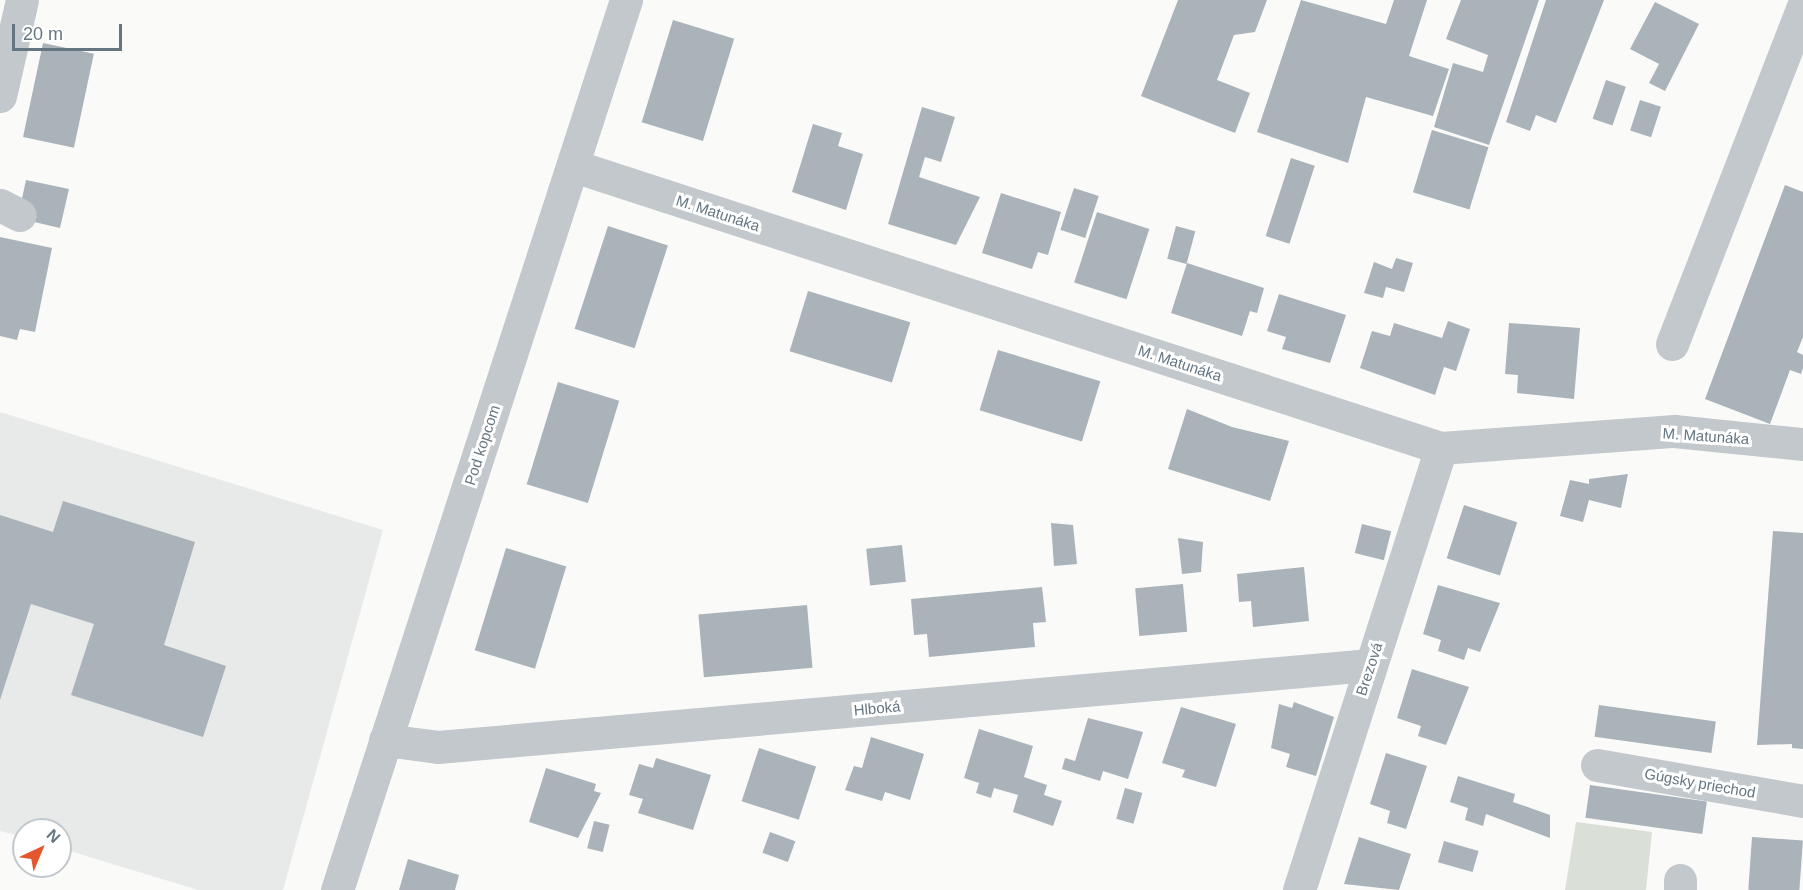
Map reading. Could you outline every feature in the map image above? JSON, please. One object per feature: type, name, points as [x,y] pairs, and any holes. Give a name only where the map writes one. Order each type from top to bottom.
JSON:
[{"type":"street","points":[[0,96],[22,0]]},
{"type":"street","name":"Pod kopcom","points":[[337,890],[574,166],[626,0]]},
{"type":"street","points":[[1672,344],[1803,6]]},
{"type":"street","name":"M. Matunáka","points":[[574,166],[1441,448],[1674,431],[1803,444]]},
{"type":"street","name":"Brezová","points":[[1299,890],[1441,448]]},
{"type":"street","name":"Hlboká","points":[[385,740],[438,747],[1370,665]]},
{"type":"street","name":"Gúgsky priechod","points":[[1597,765],[1803,801]]},
{"type":"shaded area","points":[[0,412],[383,530],[283,890],[198,890],[72,852],[72,818],[12,818],[12,834],[0,831]]},
{"type":"shaded area","points":[[1576,822],[1652,832],[1646,890],[1565,890]]},
{"type":"building","points":[[1178,0],[1267,0],[1255,32],[1234,35],[1217,80],[1250,93],[1235,133],[1141,96]]},
{"type":"building","points":[[1301,0],[1386,24],[1394,0],[1427,0],[1409,56],[1449,69],[1433,116],[1366,97],[1348,163],[1257,132]]},
{"type":"building","points":[[1461,0],[1539,0],[1489,145],[1434,127],[1453,63],[1483,72],[1488,55],[1446,39]]},
{"type":"building","points":[[1546,0],[1604,0],[1556,123],[1536,115],[1530,131],[1506,122]]},
{"type":"building","points":[[1655,2],[1699,24],[1665,91],[1649,83],[1659,64],[1630,49]]},
{"type":"building","points":[[673,20],[734,39],[703,141],[642,122]]},
{"type":"building","points":[[43,43],[94,54],[74,148],[23,137]]},
{"type":"building","points":[[1606,80],[1626,87],[1613,126],[1593,119]]},
{"type":"building","points":[[1640,100],[1661,107],[1651,137],[1630,130]]},
{"type":"building","points":[[922,107],[955,117],[941,162],[925,157],[919,177],[980,197],[956,245],[888,224]]},
{"type":"building","points":[[813,124],[842,133],[838,146],[863,154],[846,210],[792,192]]},
{"type":"building","points":[[1432,130],[1488,147],[1469,209],[1413,192]]},
{"type":"building","points":[[1291,158],[1315,166],[1289,244],[1266,236]]},
{"type":"building","points":[[26,180],[69,189],[60,228],[30,221],[33,206],[21,203]]},
{"type":"building","points":[[1785,185],[1803,192],[1803,337],[1797,352],[1803,355],[1803,368],[1801,374],[1790,370],[1770,424],[1705,399]]},
{"type":"building","points":[[1074,188],[1099,196],[1085,238],[1060,230]]},
{"type":"building","points":[[1001,193],[1061,212],[1048,255],[1038,252],[1032,269],[982,253]]},
{"type":"building","points":[[1097,212],[1149,229],[1126,299],[1074,282]]},
{"type":"building","points":[[608,226],[668,245],[635,348],[575,329]]},
{"type":"building","points":[[1176,226],[1195,231],[1187,264],[1167,259]]},
{"type":"building","points":[[0,237],[52,248],[35,332],[20,329],[17,340],[0,336]]},
{"type":"building","points":[[1396,258],[1413,263],[1404,292],[1386,287],[1383,298],[1364,293],[1374,262],[1392,269]]},
{"type":"building","points":[[1187,263],[1264,288],[1257,313],[1250,311],[1242,336],[1171,313]]},
{"type":"building","points":[[808,291],[910,322],[892,383],[790,351]]},
{"type":"building","points":[[1279,294],[1346,315],[1330,363],[1282,349],[1286,337],[1267,331]]},
{"type":"building","points":[[1448,321],[1470,329],[1456,371],[1444,367],[1435,395],[1360,368],[1372,331],[1390,336],[1394,323],[1442,338]]},
{"type":"building","points":[[1509,323],[1580,328],[1574,399],[1517,393],[1518,375],[1505,374]]},
{"type":"building","points":[[998,350],[1100,381],[1082,442],[980,410]]},
{"type":"building","points":[[558,382],[619,401],[588,503],[527,484]]},
{"type":"building","points":[[1187,409],[1232,427],[1289,441],[1270,501],[1168,469]]},
{"type":"building","points":[[1628,474],[1621,508],[1589,500],[1583,522],[1560,516],[1570,480],[1589,484],[1589,479]]},
{"type":"building","points":[[63,501],[195,542],[164,645],[226,666],[203,737],[71,695],[94,624],[31,604],[0,700],[0,515],[53,532]]},
{"type":"building","points":[[1464,505],[1517,522],[1500,576],[1447,558]]},
{"type":"building","points":[[1051,523],[1073,525],[1077,564],[1054,566]]},
{"type":"building","points":[[1362,524],[1391,531],[1384,560],[1355,553]]},
{"type":"building","points":[[1773,531],[1803,533],[1803,749],[1792,748],[1792,744],[1757,745]]},
{"type":"building","points":[[1178,538],[1203,542],[1201,572],[1182,574]]},
{"type":"building","points":[[902,545],[906,582],[870,586],[866,549]]},
{"type":"building","points":[[506,548],[566,566],[535,669],[475,650]]},
{"type":"building","points":[[1304,567],[1309,621],[1253,627],[1251,601],[1239,602],[1237,574]]},
{"type":"building","points":[[1183,584],[1187,632],[1139,636],[1135,588]]},
{"type":"building","points":[[1438,585],[1500,603],[1480,652],[1468,648],[1464,660],[1438,651],[1441,640],[1423,634]]},
{"type":"building","points":[[1042,587],[1046,622],[1033,623],[1035,647],[929,657],[927,634],[914,635],[911,599]]},
{"type":"building","points":[[807,605],[812,668],[704,677],[698,614]]},
{"type":"building","points":[[1412,669],[1469,687],[1446,745],[1418,736],[1421,726],[1397,718]]},
{"type":"building","points":[[1294,702],[1334,717],[1316,776],[1286,767],[1290,754],[1271,748],[1279,704],[1292,708]]},
{"type":"building","points":[[1599,705],[1716,721],[1711,753],[1595,737]]},
{"type":"building","points":[[1181,707],[1236,724],[1216,787],[1182,777],[1185,770],[1162,763]]},
{"type":"building","points":[[1088,718],[1143,732],[1128,779],[1103,771],[1100,781],[1062,769],[1065,758],[1075,761]]},
{"type":"building","points":[[979,729],[1033,746],[1024,777],[1047,785],[1044,795],[1062,801],[1053,826],[1013,812],[1018,795],[994,788],[991,798],[976,793],[979,783],[964,778]]},
{"type":"building","points":[[871,737],[924,754],[910,800],[885,792],[882,801],[845,790],[854,766],[862,768]]},
{"type":"building","points":[[759,748],[816,767],[799,820],[742,801]]},
{"type":"building","points":[[1386,753],[1427,766],[1406,829],[1387,823],[1390,811],[1370,804]]},
{"type":"building","points":[[656,758],[711,775],[693,830],[638,813],[643,799],[629,795],[639,764],[653,768]]},
{"type":"building","points":[[546,768],[596,784],[594,791],[601,793],[578,838],[529,822]]},
{"type":"building","points":[[1458,776],[1515,794],[1513,802],[1550,815],[1550,838],[1486,814],[1483,826],[1465,820],[1468,808],[1450,802]]},
{"type":"building","points":[[1590,785],[1707,801],[1702,834],[1585,818]]},
{"type":"building","points":[[1125,788],[1142,793],[1133,824],[1116,819]]},
{"type":"building","points":[[594,821],[610,825],[603,852],[587,848]]},
{"type":"building","points":[[770,832],[795,841],[788,862],[762,853]]},
{"type":"building","points":[[1359,837],[1411,854],[1399,890],[1344,884]]},
{"type":"building","points":[[1752,837],[1803,841],[1799,890],[1748,890]]},
{"type":"building","points":[[1444,841],[1479,851],[1473,872],[1438,862]]},
{"type":"building","points":[[408,859],[459,875],[455,890],[399,890]]}]
